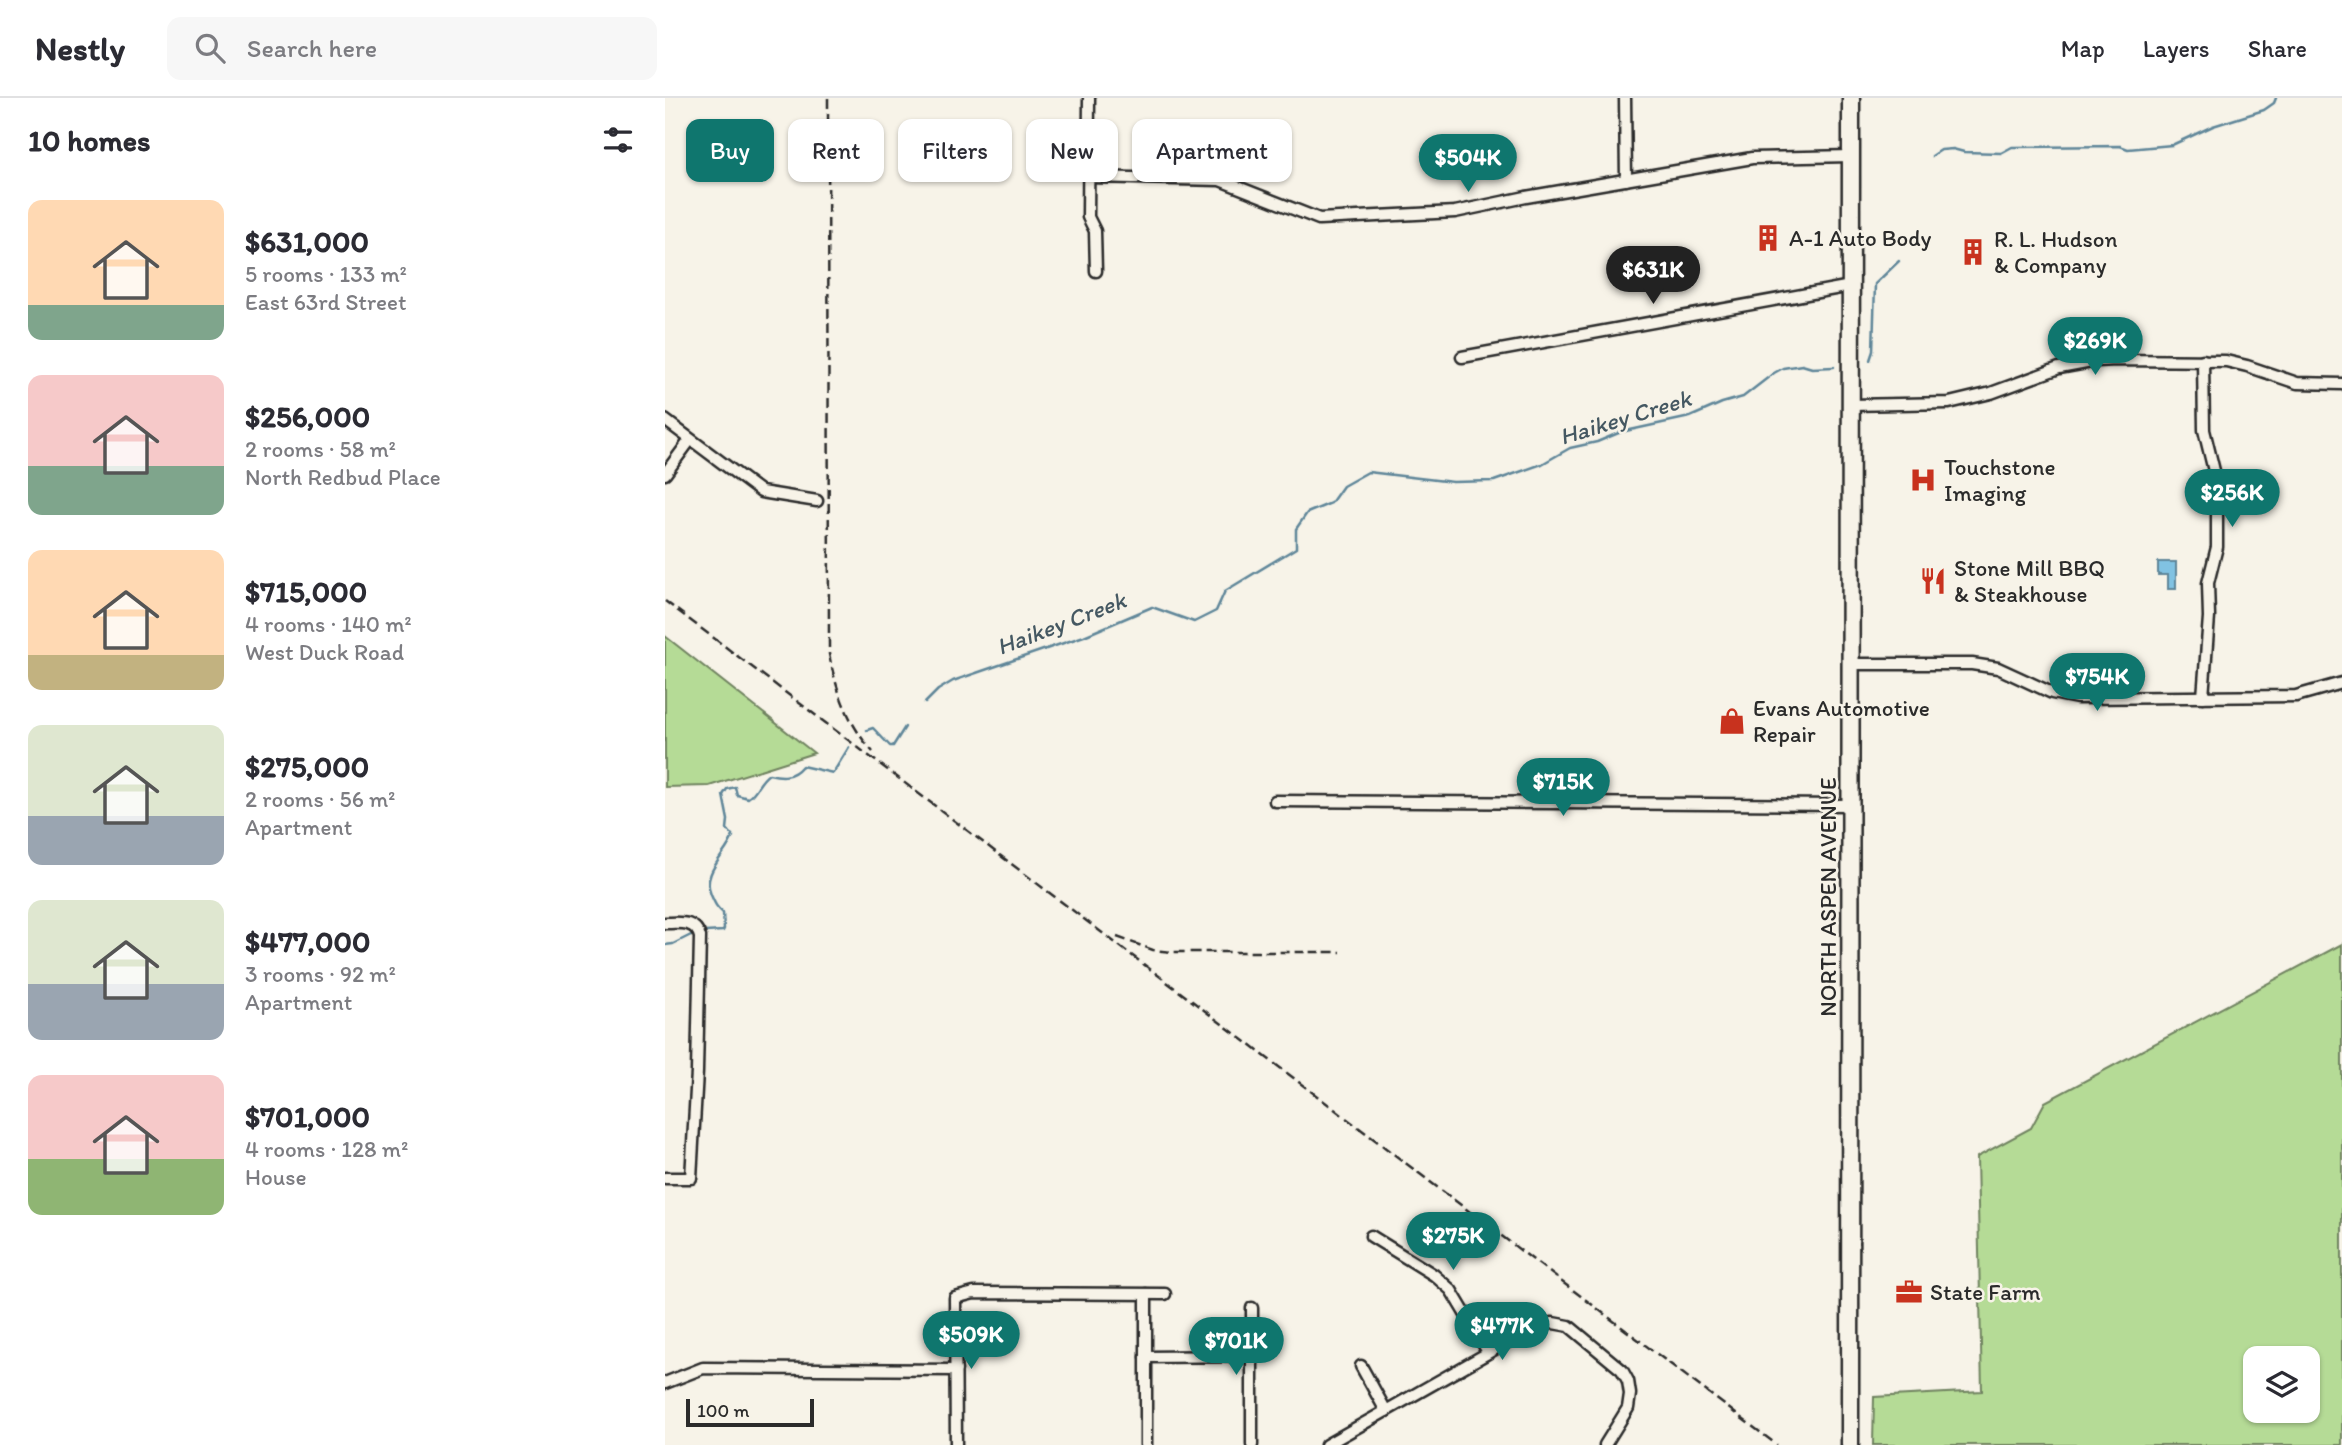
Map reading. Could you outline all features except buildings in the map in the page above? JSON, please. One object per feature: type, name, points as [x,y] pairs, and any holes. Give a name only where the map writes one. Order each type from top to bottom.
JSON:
[{"type":"main road","name":"NORTH ASPEN AVENUE","points":[[1850,1445],[1851,98]]},
{"type":"street","points":[[1089,98],[1089,119]]},
{"type":"street","points":[[1625,98],[1626,180]]},
{"type":"street","points":[[1118,178],[1220,180],[1319,219],[1455,212],[1752,158],[1851,156]]},
{"type":"street","points":[[1089,182],[1088,218],[1095,231],[1095,271]]},
{"type":"street","points":[[1462,357],[1851,286]]},
{"type":"street","points":[[1851,405],[1949,404],[1991,393],[2059,368],[2097,361],[2203,360],[2237,363],[2297,383],[2342,384]]},
{"type":"street","points":[[2203,360],[2204,429],[2215,475],[2217,507],[2217,547],[2208,583],[2209,617],[2203,697]]},
{"type":"street","points":[[665,420],[761,492],[817,501]]},
{"type":"street","points":[[665,474],[690,440]]},
{"type":"street","points":[[1852,664],[1972,664],[1997,668],[2052,693],[2077,698],[2296,696],[2342,682]]},
{"type":"street","points":[[1275,801],[1851,805]]},
{"type":"street","points":[[665,923],[689,924],[697,928],[700,937],[699,1025],[691,1178],[665,1178]]},
{"type":"street","points":[[1371,1236],[1434,1275],[1451,1290],[1488,1352]]},
{"type":"street","points":[[956,1445],[955,1298],[974,1293],[1165,1294]]},
{"type":"street","points":[[1146,1294],[1146,1445]]},
{"type":"street","points":[[1252,1308],[1252,1445]]},
{"type":"street","points":[[1326,1445],[1539,1324],[1553,1323],[1569,1326],[1622,1370],[1628,1381],[1630,1394],[1627,1408],[1605,1445]]},
{"type":"street","points":[[1146,1357],[1252,1356]]},
{"type":"street","points":[[1361,1366],[1386,1411]]},
{"type":"street","points":[[665,1382],[703,1368],[956,1370]]},
{"type":"green space","points":[[665,636],[814,753],[709,786],[665,787]]},
{"type":"green space","points":[[2342,944],[2342,1445],[1873,1445],[1874,1397],[1982,1391],[1977,1157],[2031,1128],[2045,1102]]},
{"type":"water","points":[[2158,562],[2176,562],[2176,589],[2168,589],[2168,575],[2158,575]]},
{"type":"waterway","name":"Haikey Creek","points":[[1932,156],[1941,150],[1953,149],[2001,153],[2012,147],[2120,146],[2128,149],[2172,145],[2213,126],[2264,110],[2274,103],[2276,98]]},
{"type":"waterway","name":"Haikey Creek","points":[[1870,360],[1873,351],[1875,284],[1899,261]]},
{"type":"waterway","name":"Haikey Creek","points":[[925,703],[938,690],[953,681],[1084,636],[1152,607],[1194,622],[1216,611],[1225,591],[1296,548],[1296,529],[1307,513],[1331,503],[1343,486],[1368,472],[1453,482],[1494,481],[1542,464],[1570,448],[1597,442],[1621,432],[1690,417],[1743,397],[1783,368],[1802,365],[1812,368],[1834,367]]},
{"type":"waterway","name":"Haikey Creek","points":[[867,730],[873,728],[893,746],[905,727]]},
{"type":"waterway","name":"Haikey Creek","points":[[705,932],[724,929],[723,913],[711,895],[709,879],[733,836],[727,829],[723,795],[727,789],[735,787],[737,795],[748,798],[769,774],[787,776],[802,766],[833,773],[849,747]]},
{"type":"waterway","points":[[665,945],[693,934]]},
{"type":"railway","points":[[828,98],[829,654],[844,706],[873,752]]},
{"type":"railway","points":[[665,601],[1777,1445]]},
{"type":"railway","points":[[1117,937],[1153,950],[1173,952],[1341,952]]},
{"type":"place","name":"A-1 Auto Body","points":[[1768,238]]},
{"type":"place","name":"R. L. Hudson & Company","points":[[1973,252]]},
{"type":"place","name":"Touchstone Imaging","points":[[1923,480]]},
{"type":"place","name":"Stone Mill BBQ & Steakhouse","points":[[1933,581]]},
{"type":"place","name":"Evans Automotive Repair","points":[[1732,721]]},
{"type":"place","name":"State Farm","points":[[1909,1292]]}]
